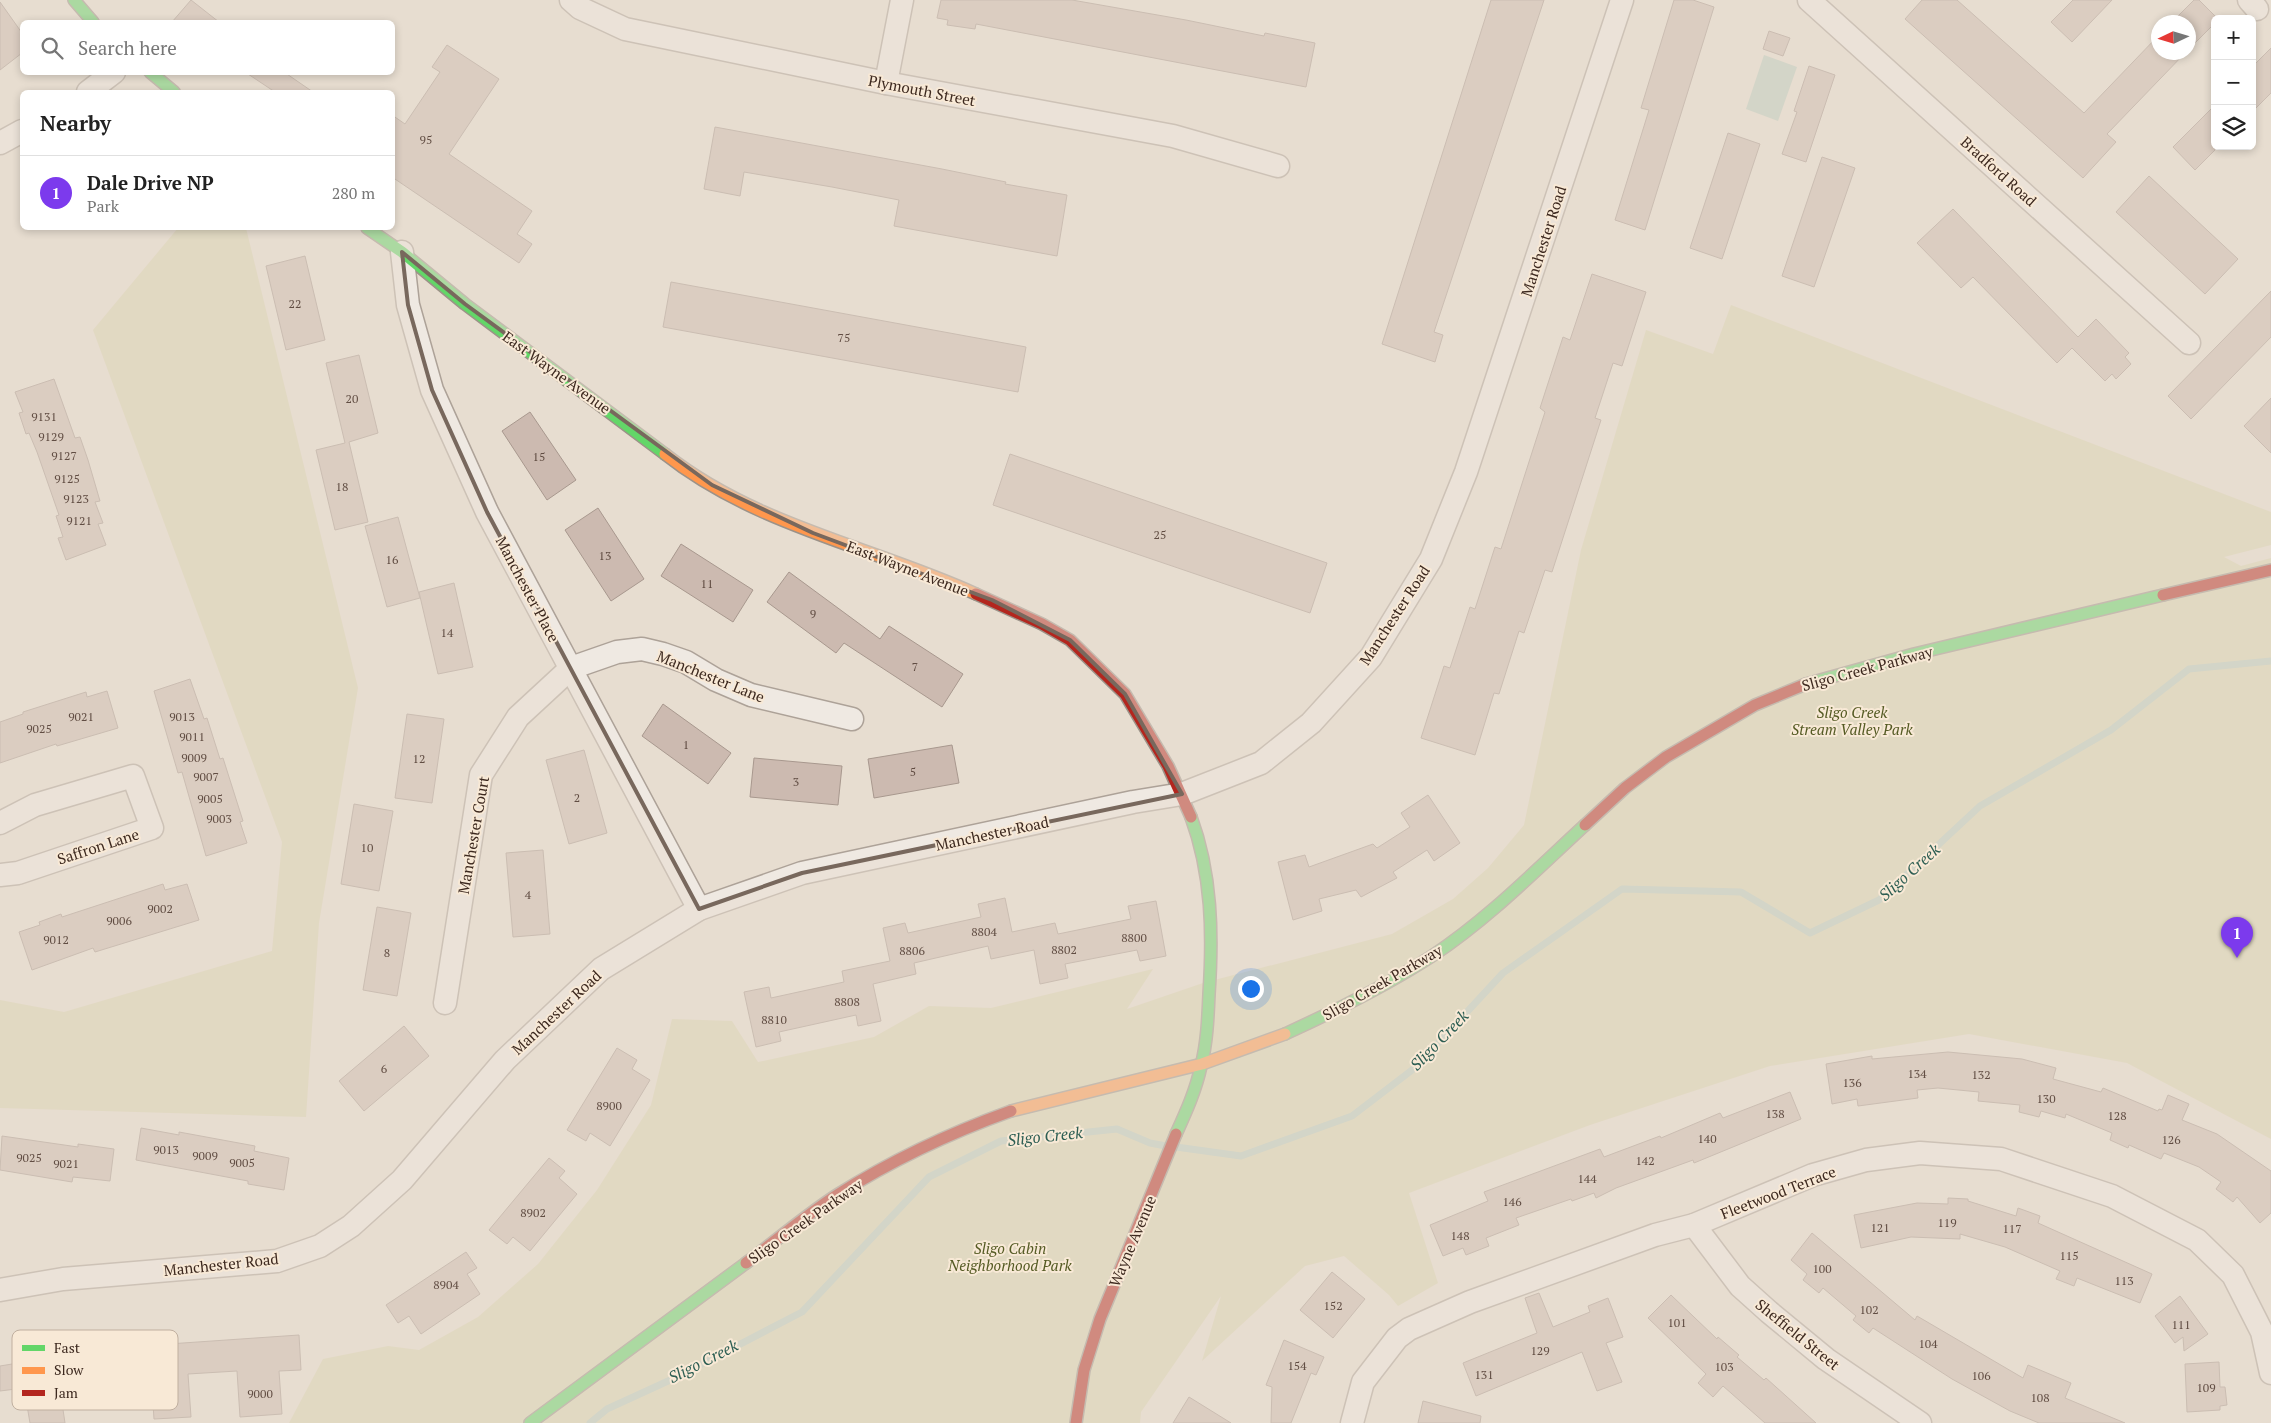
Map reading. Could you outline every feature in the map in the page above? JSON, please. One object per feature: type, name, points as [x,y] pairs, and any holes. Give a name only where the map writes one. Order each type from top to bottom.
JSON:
[{"type":"street","points":[[74,0],[91,20]]},
{"type":"street","name":"Plymouth Street","points":[[571,0],[580,8],[625,29],[886,83],[1173,136],[1278,166]]},
{"type":"street","points":[[886,83],[902,0]]},
{"type":"street","name":"Manchester Road","points":[[0,1290],[63,1278],[277,1261],[320,1246],[351,1226],[402,1180],[505,1060],[601,969],[699,909],[802,873],[1133,802],[1182,794],[1261,763],[1311,723],[1371,657],[1431,559],[1466,472],[1622,0]]},
{"type":"street","name":"Bradford Road","points":[[1809,0],[2190,343]]},
{"type":"street","points":[[91,90],[110,75]]},
{"type":"street","points":[[154,75],[172,90]]},
{"type":"street","points":[[0,143],[20,132]]},
{"type":"street","name":"East Wayne Avenue","points":[[370,230],[402,252],[465,304],[670,458],[712,485],[749,505],[813,533],[945,581],[1070,640],[1125,694],[1168,766],[1182,794],[1200,842],[1208,877],[1212,947],[1208,1020],[1202,1064]]},
{"type":"street","name":"Manchester Place","points":[[402,252],[408,305],[432,390],[487,512],[699,909]]},
{"type":"street","name":"Sligo Creek Parkway","points":[[530,1423],[836,1196],[898,1159],[961,1129],[1024,1106],[1202,1064],[1279,1036],[1328,1014],[1432,956],[1490,912],[1625,788],[1666,757],[1755,705],[1807,683],[1914,654],[2271,570]]},
{"type":"street","name":"Manchester Lane","points":[[571,668],[617,652],[642,649],[686,662],[716,680],[751,696],[852,719]]},
{"type":"street","name":"Manchester Court","points":[[445,1003],[481,775],[518,717],[571,668]]},
{"type":"street","name":"Saffron Lane","points":[[0,822],[35,806],[133,776],[152,828],[18,873],[0,875]]},
{"type":"street","name":"Wayne Avenue","points":[[1076,1423],[1080,1386],[1087,1356],[1131,1243],[1185,1115],[1202,1064]]},
{"type":"street","name":"Fleetwood Terrace","points":[[1352,1423],[1363,1382],[1396,1338],[1408,1329],[1507,1289],[1655,1235],[1694,1225],[1814,1175],[1866,1160],[1920,1153],[2002,1159],[2112,1196],[2197,1240],[2233,1275],[2262,1332],[2271,1373]]},
{"type":"street","name":"Sheffield Street","points":[[1694,1225],[1740,1286],[1769,1312],[1826,1359],[1920,1423]]},
{"type":"highlighted area","points":[[402,252],[465,304],[712,485],[813,533],[992,600],[1070,640],[1125,694],[1182,794],[802,873],[699,909],[487,512],[432,390],[408,305]]},
{"type":"green space","points":[[176,230],[246,230],[358,688],[319,923],[306,1117],[0,1108],[0,1000],[64,1012],[272,951],[282,842],[93,330]]},
{"type":"green space","name":"Sligo Creek Stream Valley Park","points":[[1731,305],[2271,512],[2271,545],[2224,557],[2241,566],[2271,558],[2271,1139],[2127,1063],[1969,1034],[1770,1066],[1590,1125],[1409,1193],[1438,1283],[1398,1306],[1389,1295],[1344,1256],[1305,1266],[1202,1361],[1221,1296],[1141,1412],[1140,1423],[289,1423],[323,1359],[388,1346],[419,1350],[478,1317],[538,1264],[597,1190],[651,1105],[672,1019],[732,1021],[758,1062],[874,1037],[929,1006],[991,1008],[1153,969],[1127,1009],[1203,983],[1392,934],[1453,899],[1488,868],[1524,825],[1581,550],[1646,330],[1713,354]]},
{"type":"shaded area","points":[[1764,55],[1797,67],[1778,121],[1746,109]]},
{"type":"building","points":[[191,0],[216,20],[174,20]]},
{"type":"building","points":[[941,0],[1072,0],[1264,36],[1265,33],[1315,43],[1306,87],[976,24],[975,29],[947,25],[948,20],[937,18]]},
{"type":"building","points":[[1491,0],[1544,0],[1434,332],[1443,335],[1435,362],[1382,344]]},
{"type":"building","points":[[1674,0],[1693,0],[1714,7],[1645,230],[1615,220],[1649,110],[1641,108]]},
{"type":"building","points":[[1922,0],[1957,0],[2084,113],[2151,43],[2151,60],[2178,60],[2107,134],[2116,142],[2083,178],[1905,19]]},
{"type":"building","points":[[2073,0],[2112,0],[2072,42],[2051,22]]},
{"type":"building","points":[[2194,0],[2199,0],[2214,15],[2211,15],[2211,27],[2196,42],[2196,15],[2179,15]]},
{"type":"building","points":[[0,2],[20,30],[20,55],[0,70]]},
{"type":"building","points":[[1769,31],[1790,38],[1783,56],[1763,49]]},
{"type":"building","points":[[447,45],[499,79],[449,154],[532,211],[517,234],[532,244],[519,263],[395,179],[395,117],[405,124],[440,72],[432,67]]},
{"type":"building","points":[[2271,48],[2271,93],[2256,108],[2256,105],[2256,63]]},
{"type":"building","points":[[1809,66],[1835,75],[1806,162],[1782,154],[1797,112],[1794,111]]},
{"type":"building","points":[[250,75],[288,75],[310,90],[272,90]]},
{"type":"building","points":[[2211,109],[2211,150],[2215,150],[2195,170],[2173,147]]},
{"type":"building","points":[[715,127],[942,169],[1006,182],[1005,184],[1067,195],[1057,256],[894,226],[899,200],[832,187],[744,172],[740,196],[704,189]]},
{"type":"building","points":[[1728,133],[1760,144],[1722,259],[1690,248]]},
{"type":"building","points":[[1822,157],[1855,168],[1814,287],[1782,276]]},
{"type":"building","points":[[2149,176],[2238,259],[2205,294],[2116,212]]},
{"type":"building","points":[[1953,209],[2078,337],[2096,319],[2129,353],[2125,357],[2131,364],[2116,379],[2112,374],[2105,381],[2072,348],[2057,363],[1973,277],[1961,288],[1917,243]]},
{"type":"building","points":[[305,256],[325,340],[286,350],[266,266]]},
{"type":"building","points":[[1592,274],[1646,292],[1622,366],[1613,363],[1595,418],[1601,420],[1552,572],[1545,570],[1524,633],[1519,631],[1499,694],[1494,693],[1475,755],[1421,738],[1444,666],[1450,668],[1470,607],[1475,609],[1495,547],[1501,549],[1545,412],[1540,408],[1563,337],[1570,340]]},
{"type":"building","points":[[671,282],[1026,347],[1018,392],[663,327]]},
{"type":"building","points":[[2271,291],[2271,337],[2191,419],[2168,396]]},
{"type":"building","points":[[359,355],[378,433],[349,442],[368,522],[335,530],[316,450],[345,443],[326,363]]},
{"type":"building","points":[[54,379],[75,438],[80,437],[88,460],[100,501],[95,502],[103,523],[98,524],[106,545],[66,560],[58,538],[63,537],[56,516],[59,515],[37,452],[29,433],[26,434],[19,413],[23,412],[15,392]]},
{"type":"building","points":[[2271,398],[2271,453],[2244,426]]},
{"type":"building","points":[[530,412],[576,480],[547,500],[502,431]]},
{"type":"building","points":[[1010,454],[1327,563],[1310,613],[993,505]]},
{"type":"building","points":[[598,508],[644,579],[611,601],[565,530]]},
{"type":"building","points":[[398,517],[420,598],[387,607],[365,526]]},
{"type":"building","points":[[681,544],[753,590],[733,622],[661,576]]},
{"type":"building","points":[[789,572],[880,639],[889,626],[963,674],[942,707],[844,643],[836,653],[767,602]]},
{"type":"building","points":[[454,583],[473,667],[438,674],[419,592]]},
{"type":"building","points":[[190,679],[204,719],[207,718],[220,759],[223,758],[243,821],[240,822],[247,843],[206,856],[182,772],[178,773],[154,691]]},
{"type":"building","points":[[107,691],[118,728],[57,746],[56,744],[0,763],[0,722],[23,714],[23,712],[86,692],[87,697]]},
{"type":"building","points":[[663,704],[731,753],[708,784],[642,736]]},
{"type":"building","points":[[407,714],[444,719],[432,803],[395,798]]},
{"type":"building","points":[[952,745],[959,783],[874,798],[868,759]]},
{"type":"building","points":[[584,750],[607,833],[569,844],[546,760]]},
{"type":"building","points":[[754,758],[842,766],[838,805],[750,797]]},
{"type":"building","points":[[1428,795],[1460,843],[1434,861],[1427,850],[1393,872],[1397,878],[1361,897],[1356,890],[1319,899],[1322,911],[1293,920],[1278,862],[1305,855],[1309,867],[1373,844],[1377,848],[1410,827],[1401,813]]},
{"type":"building","points":[[354,804],[393,811],[379,891],[341,884]]},
{"type":"building","points":[[543,850],[550,934],[513,937],[506,853]]},
{"type":"building","points":[[163,884],[165,890],[187,884],[199,920],[95,952],[93,948],[32,970],[19,932],[40,925],[39,922],[61,914],[62,917]]},
{"type":"building","points":[[1005,898],[1012,932],[1055,923],[1058,934],[1131,919],[1128,906],[1156,901],[1166,956],[1140,961],[1137,950],[1065,964],[1068,978],[1040,984],[1034,950],[991,959],[988,946],[914,963],[916,974],[873,984],[881,1021],[858,1026],[856,1015],[779,1032],[781,1041],[756,1047],[744,992],[769,987],[771,998],[844,982],[842,971],[890,961],[883,928],[905,923],[908,933],[981,917],[978,904]]},
{"type":"building","points":[[377,907],[411,913],[397,996],[363,990]]},
{"type":"building","points":[[404,1026],[429,1056],[364,1111],[339,1081]]},
{"type":"building","points":[[617,1048],[637,1060],[632,1069],[650,1080],[610,1146],[590,1133],[586,1141],[567,1130]]},
{"type":"building","points":[[1948,1052],[2022,1059],[2056,1068],[2053,1079],[2101,1092],[2103,1088],[2158,1111],[2159,1109],[2162,1110],[2168,1095],[2189,1104],[2182,1120],[2217,1134],[2271,1171],[2271,1213],[2260,1223],[2237,1197],[2233,1202],[2216,1189],[2221,1182],[2199,1167],[2164,1153],[2161,1159],[2129,1145],[2128,1148],[2110,1140],[2112,1133],[2066,1114],[2065,1118],[2041,1111],[2039,1117],[2019,1112],[2020,1105],[1978,1101],[1979,1092],[1938,1088],[1917,1090],[1918,1098],[1858,1106],[1857,1099],[1832,1104],[1826,1064],[1872,1056],[1872,1059]]},
{"type":"building","points":[[1790,1092],[1801,1119],[1694,1163],[1693,1160],[1616,1188],[1596,1198],[1594,1193],[1516,1218],[1519,1225],[1486,1238],[1489,1246],[1466,1255],[1463,1248],[1443,1256],[1430,1225],[1488,1201],[1484,1192],[1600,1149],[1604,1157],[1660,1136],[1661,1138],[1720,1113],[1723,1118]]},
{"type":"building","points":[[141,1128],[179,1135],[179,1132],[255,1146],[254,1151],[289,1158],[284,1190],[248,1184],[248,1181],[136,1160]]},
{"type":"building","points":[[2,1136],[78,1147],[78,1144],[114,1149],[110,1181],[73,1177],[72,1182],[0,1170]]},
{"type":"building","points":[[549,1158],[565,1171],[559,1178],[577,1194],[530,1251],[513,1237],[507,1244],[489,1230]]},
{"type":"building","points":[[1948,1198],[1968,1199],[1968,1201],[2016,1216],[2018,1208],[2040,1216],[2038,1223],[2152,1274],[2140,1303],[2077,1278],[2074,1286],[2056,1279],[2060,1271],[2005,1247],[1960,1234],[1960,1239],[1911,1237],[1861,1248],[1854,1215],[1917,1203],[1948,1204]]},
{"type":"building","points":[[1812,1233],[1915,1320],[1917,1316],[2023,1378],[2028,1365],[2071,1383],[2065,1398],[2125,1423],[2039,1423],[2010,1411],[1952,1379],[1873,1328],[1869,1333],[1853,1320],[1856,1316],[1823,1288],[1819,1293],[1803,1280],[1807,1274],[1791,1260]]},
{"type":"building","points":[[466,1252],[477,1268],[467,1274],[480,1294],[421,1334],[409,1316],[398,1323],[386,1305]]},
{"type":"building","points":[[1332,1272],[1365,1299],[1333,1338],[1300,1310]]},
{"type":"building","points":[[1539,1293],[1553,1327],[1590,1312],[1588,1306],[1608,1298],[1623,1337],[1606,1343],[1622,1382],[1597,1391],[1582,1352],[1476,1396],[1463,1363],[1537,1333],[1525,1298]]},
{"type":"building","points":[[1671,1295],[1717,1339],[1718,1337],[1739,1355],[1737,1357],[1764,1380],[1766,1378],[1816,1423],[1765,1423],[1723,1386],[1713,1397],[1698,1383],[1706,1374],[1648,1318]]},
{"type":"building","points":[[2180,1296],[2208,1334],[2184,1351],[2183,1337],[2175,1343],[2155,1316]]},
{"type":"building","points":[[299,1335],[301,1370],[279,1371],[282,1414],[240,1417],[237,1371],[188,1374],[191,1417],[154,1419],[153,1410],[178,1410],[178,1343]]},
{"type":"building","points":[[1284,1340],[1324,1357],[1316,1375],[1311,1373],[1291,1423],[1271,1423],[1272,1387],[1266,1385]]},
{"type":"building","points":[[2219,1362],[2220,1387],[2225,1387],[2227,1405],[2220,1406],[2220,1410],[2187,1412],[2185,1364]]},
{"type":"building","points":[[12,1364],[12,1390],[0,1391],[0,1366]]},
{"type":"building","points":[[1189,1397],[1231,1423],[1173,1423]]},
{"type":"building","points":[[1423,1401],[1481,1416],[1480,1423],[1418,1423]]},
{"type":"building","points":[[28,1410],[63,1410],[65,1423],[30,1423]]},
{"type":"waterway","name":"Sligo Creek","points":[[1176,1147],[1241,1156],[1352,1116],[1416,1067],[1503,973],[1622,889],[1741,892],[1810,933],[1879,900],[1980,806],[2111,730],[2189,669],[2271,661]]},
{"type":"waterway","name":"Sligo Creek","points":[[590,1423],[607,1409],[679,1376],[802,1312],[929,1177],[1001,1141],[1117,1129],[1150,1143],[1166,1146]]},
{"type":"traffic: fast","points":[[74,0],[91,20]]},
{"type":"traffic: fast","points":[[154,75],[172,90]]},
{"type":"traffic: fast","points":[[370,230],[402,252],[465,304],[665,454]]},
{"type":"traffic: fast","points":[[1806,684],[1914,654],[2163,595]]},
{"type":"traffic: fast","points":[[1176,1134],[1194,1092],[1203,1057],[1207,1030],[1210,972],[1211,927],[1207,882],[1198,839],[1191,817]]},
{"type":"traffic: fast","points":[[1285,1034],[1397,978],[1453,942],[1492,910],[1585,825]]},
{"type":"traffic: fast","points":[[530,1423],[746,1263]]},
{"type":"traffic: slow","points":[[665,454],[700,479],[776,518],[937,577],[976,594]]},
{"type":"traffic: slow","points":[[1011,1111],[1202,1064],[1285,1034]]},
{"type":"traffic: jam","points":[[2163,595],[2271,570]]},
{"type":"traffic: jam","points":[[976,594],[1042,624],[1070,640],[1125,694],[1168,766],[1191,817]]},
{"type":"traffic: jam","points":[[1585,825],[1625,788],[1666,757],[1755,705],[1806,684]]},
{"type":"traffic: jam","points":[[746,1263],[814,1211],[858,1182],[922,1148],[966,1128],[1011,1111]]},
{"type":"traffic: jam","points":[[1076,1423],[1084,1370],[1100,1319],[1176,1134]]},
{"type":"place","name":"Dale Drive NP","points":[[2237,958]]},
{"type":"park label","name":"Sligo Cabin Neighborhood Park","points":[[1010,1256]]}]
